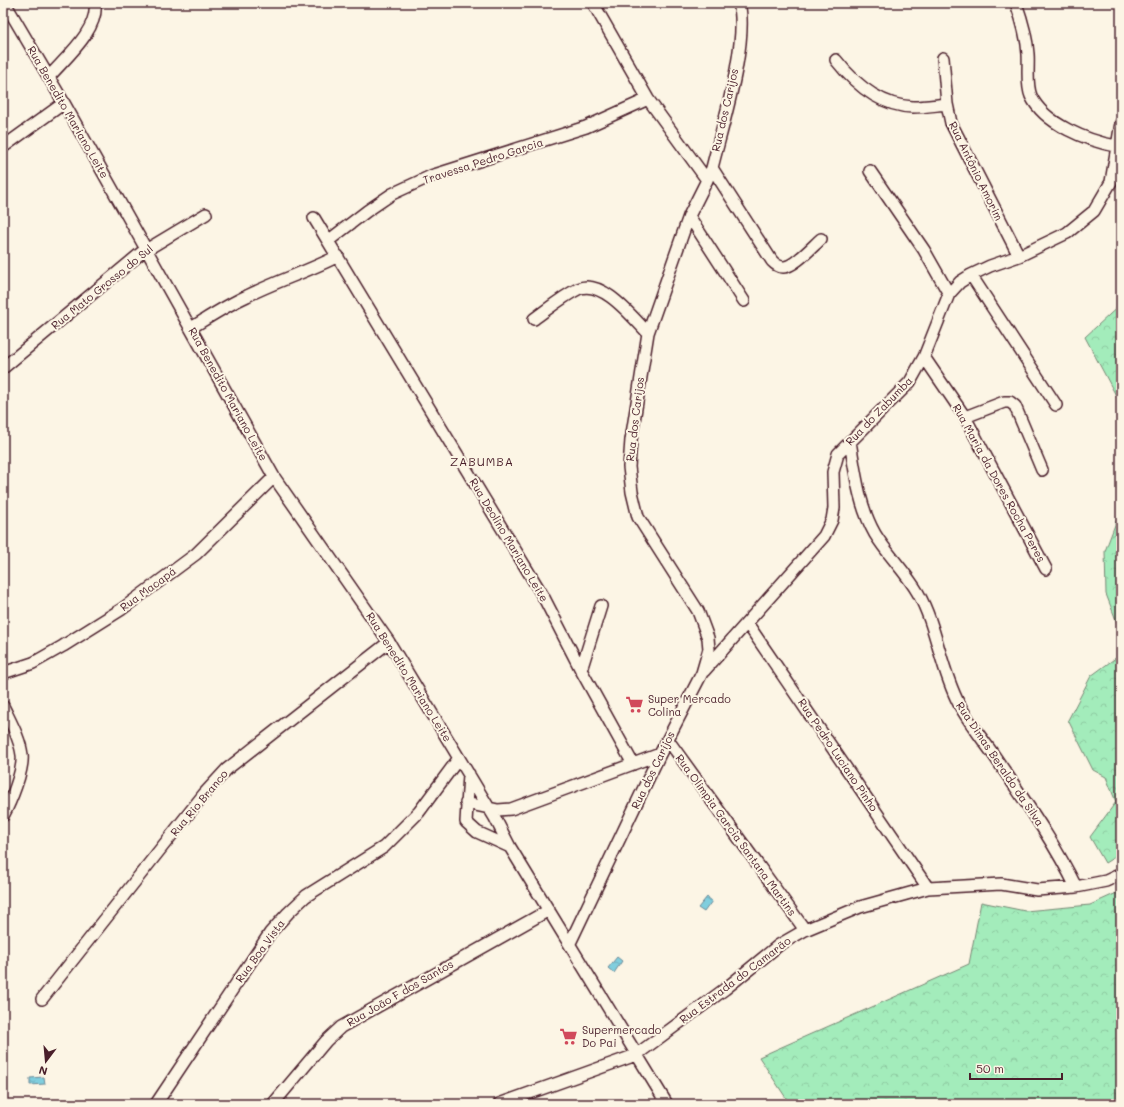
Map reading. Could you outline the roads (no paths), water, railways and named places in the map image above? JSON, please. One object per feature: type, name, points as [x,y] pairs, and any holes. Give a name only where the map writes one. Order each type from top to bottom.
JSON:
[{"type":"street","name":"Rua Benedito Mariano Leite","points":[[5,3],[64,103],[274,478],[389,642],[488,806],[510,847],[667,1104]]},
{"type":"street","points":[[48,77],[91,27],[95,14],[95,3]]},
{"type":"street","points":[[593,3],[648,99],[707,180]]},
{"type":"street","name":"Rua dos Carijos","points":[[570,943],[660,754],[702,673],[709,649],[708,638],[698,611],[638,517],[632,492],[629,467],[630,440],[648,333],[689,216],[712,168],[736,69],[741,26],[739,3]]},
{"type":"street","points":[[1016,3],[1025,30],[1031,95],[1040,110],[1076,134],[1099,143],[1116,146]]},
{"type":"street","name":"Rua Antônio Amorim","points":[[943,58],[947,104],[951,123],[1019,256]]},
{"type":"street","points":[[836,60],[849,76],[880,99],[912,107],[947,104]]},
{"type":"street","name":"Travessa Pedro Garcia","points":[[328,241],[392,194],[431,176],[586,127],[648,99]]},
{"type":"street","points":[[3,147],[64,103]]},
{"type":"street","name":"Rua do Zabumba","points":[[702,673],[824,536],[832,520],[834,508],[834,464],[838,454],[910,382],[924,357],[949,294],[960,282],[971,275],[990,266],[1019,256],[1066,233],[1094,210],[1111,182],[1121,123]]},
{"type":"street","points":[[712,168],[772,262],[778,266],[784,268],[794,263],[820,239]]},
{"type":"street","points":[[870,171],[924,250],[949,294]]},
{"type":"street","name":"Rua Mato Grosso do Sul","points":[[3,368],[146,249],[206,214]]},
{"type":"street","points":[[689,216],[744,300]]},
{"type":"street","name":"Rua Deolino Mariano Leite","points":[[314,218],[543,596],[581,670],[633,764]]},
{"type":"street","points":[[191,328],[227,306],[247,296],[315,268],[338,256]]},
{"type":"street","points":[[971,275],[1056,405]]},
{"type":"street","points":[[534,319],[578,289],[588,287],[599,290],[610,296],[648,333]]},
{"type":"street","name":"Rua Maria da Dores Rocha Peres","points":[[924,357],[965,417],[1046,569]]},
{"type":"street","points":[[965,417],[1004,402],[1010,402],[1015,406],[1042,470]]},
{"type":"street","name":"Rua Dimas Beraldo da Silva","points":[[850,441],[858,486],[868,519],[876,535],[918,593],[930,622],[946,677],[959,704],[1060,853],[1076,887]]},
{"type":"street","name":"Rua Macapá","points":[[3,673],[39,660],[122,609],[196,554],[274,478]]},
{"type":"street","points":[[581,670],[601,606]]},
{"type":"street","name":"Rua Pedro Luciano Pinho","points":[[747,623],[928,888]]},
{"type":"street","name":"Rua Rio Branco","points":[[42,999],[204,794],[227,769],[389,642]]},
{"type":"street","points":[[3,706],[23,756],[13,799],[3,816]]},
{"type":"street","name":"Rua Olimpia Garcia Santana Martins","points":[[668,740],[805,930]]},
{"type":"street","points":[[466,803],[488,806],[498,810],[511,809],[660,754]]},
{"type":"street","name":"Rua Boa Vista","points":[[156,1104],[270,934],[288,913],[306,896],[384,847],[419,812],[459,758]]},
{"type":"street","points":[[469,774],[466,822],[477,832],[510,847]]},
{"type":"street","points":[[477,832],[490,826],[495,818]]},
{"type":"street","name":"Rua Estrada do Camarão","points":[[499,1104],[636,1055],[779,945],[805,930],[860,907],[928,888],[1001,884],[1037,890],[1076,887],[1106,881],[1121,874]]},
{"type":"street","name":"Rua João F dos Santos","points":[[273,1104],[326,1041],[341,1027],[549,910]]},
{"type":"water","points":[[707,897],[712,901],[704,912],[698,908]]},
{"type":"water","points":[[617,957],[622,961],[614,973],[608,968]]},
{"type":"water","points":[[44,1077],[45,1084],[30,1085],[30,1078]]},
{"type":"place","name":"Super Mercado Colina","points":[[635,705]]},
{"type":"place","name":"Supermercado Do Pai","points":[[569,1036]]},
{"type":"district","name":"ZABUMBA","points":[[482,462]]}]
